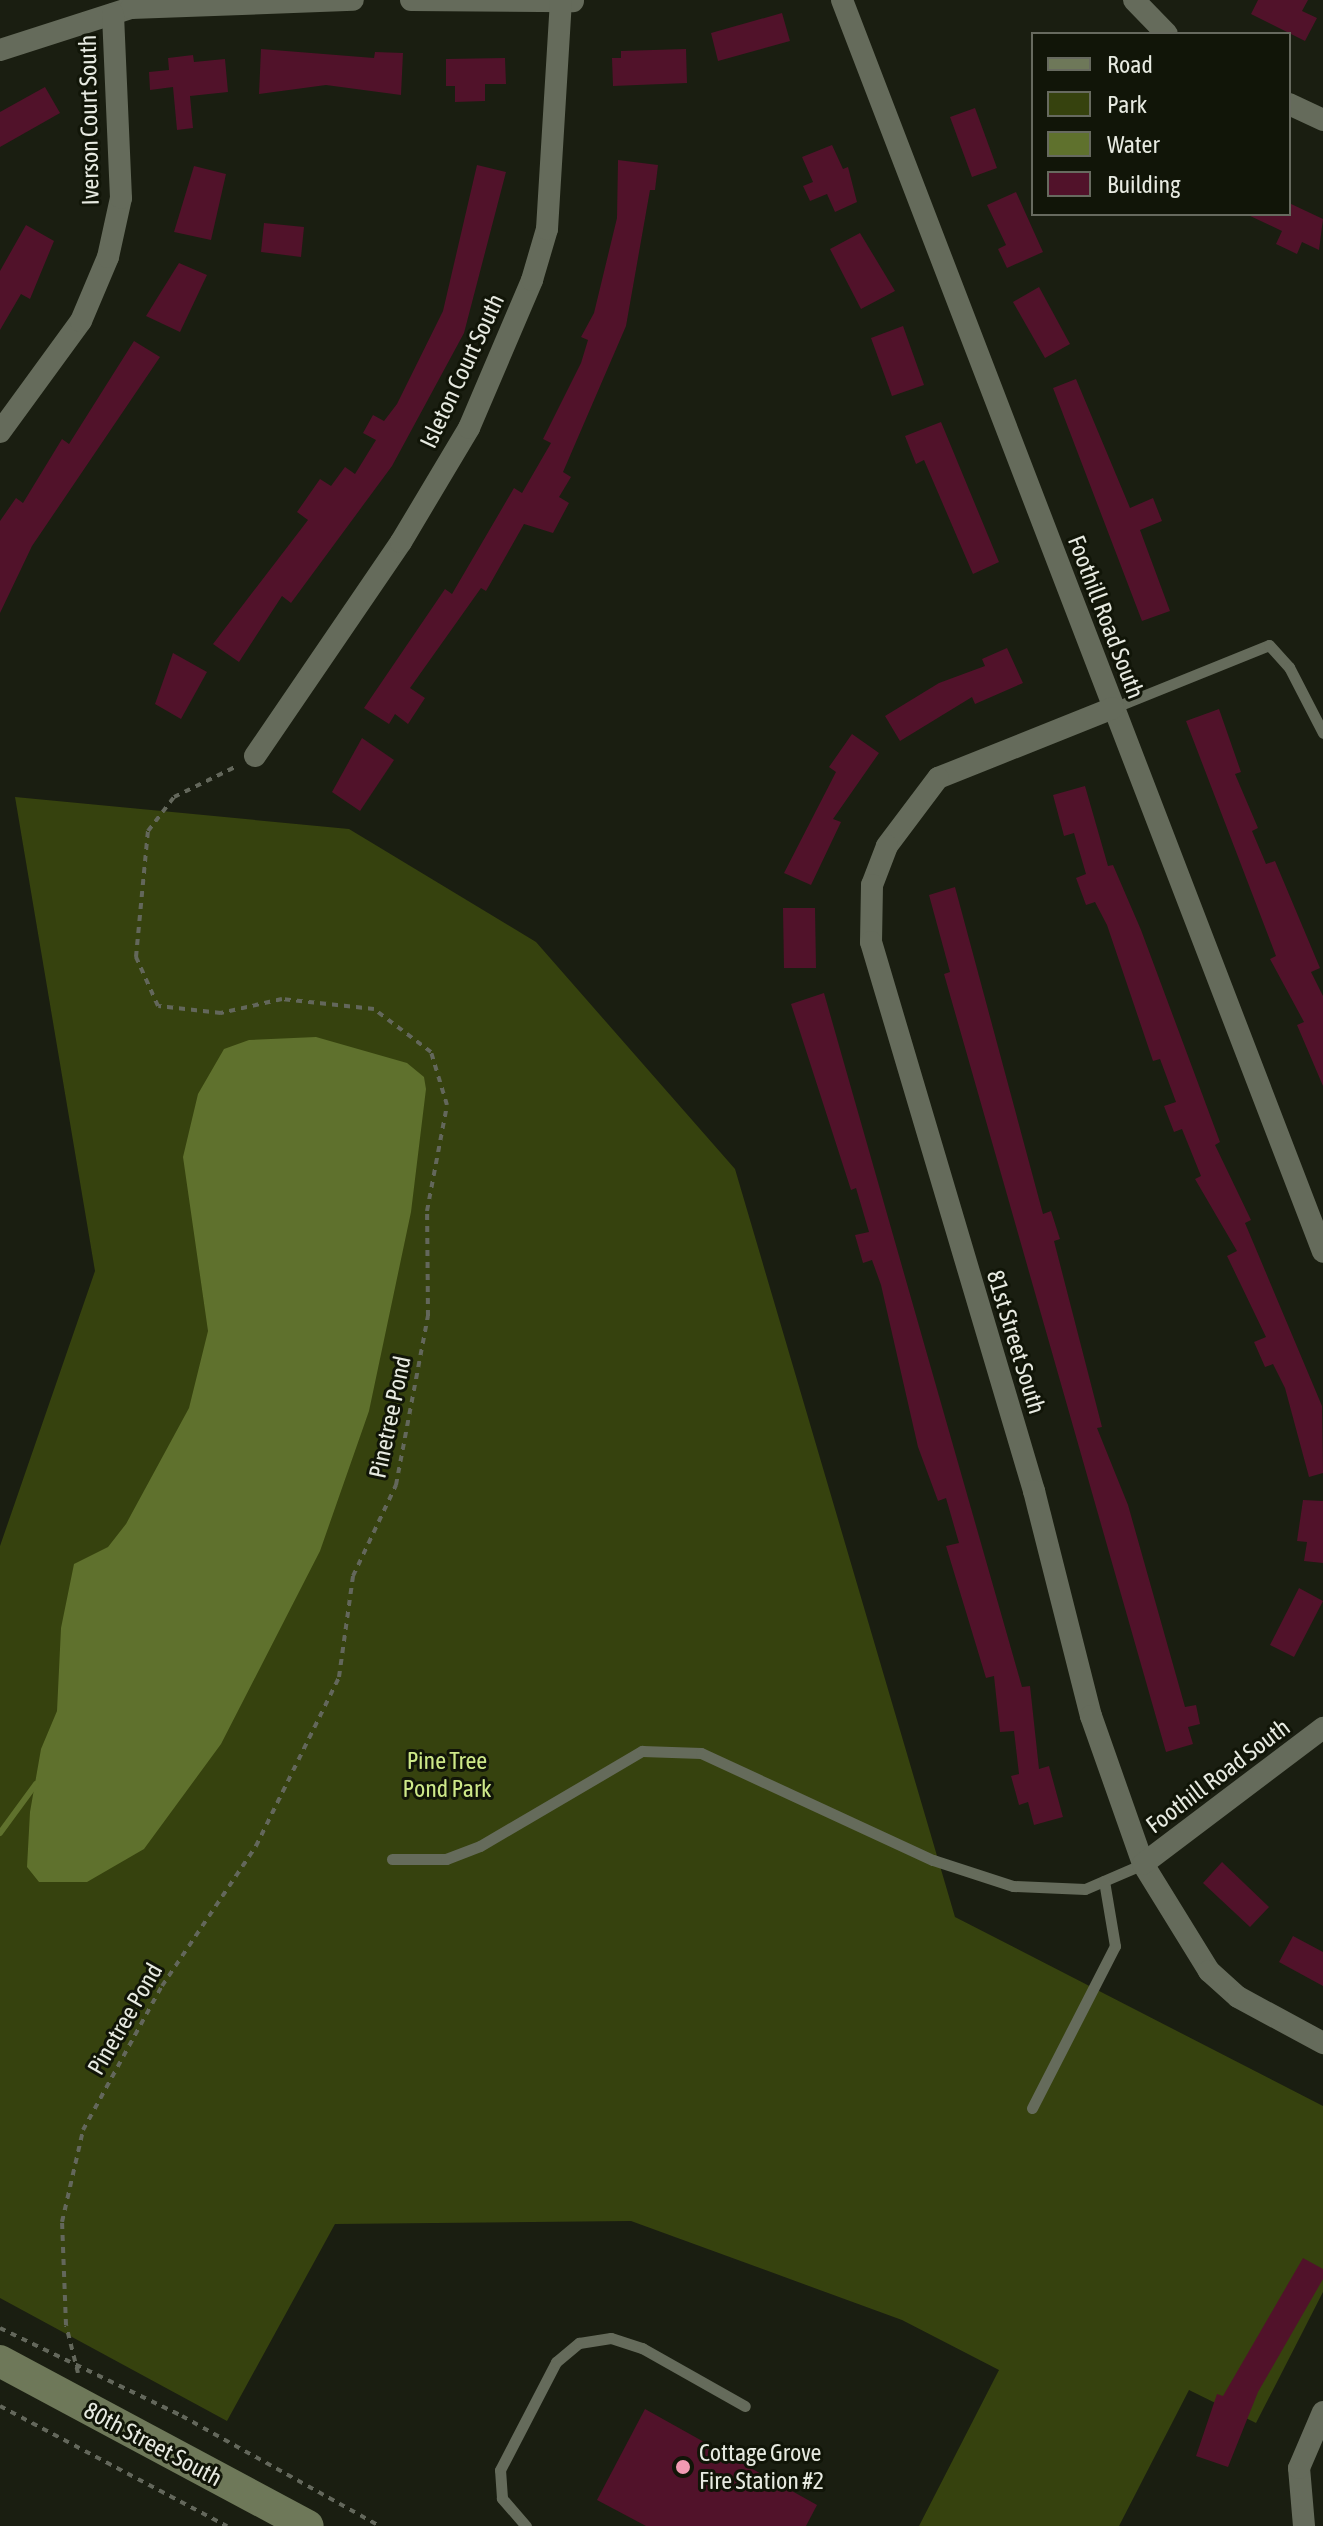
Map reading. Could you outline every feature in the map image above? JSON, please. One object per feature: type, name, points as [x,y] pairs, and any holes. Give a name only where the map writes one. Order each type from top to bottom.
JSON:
[{"type":"main road","name":"80th Street South","points":[[0,2361],[308,2526]]},
{"type":"street","points":[[0,50],[113,14],[167,3],[353,0]]},
{"type":"street","points":[[411,0],[569,1]]},
{"type":"street","name":"Foothill Road South","points":[[842,0],[1323,1252]]},
{"type":"street","points":[[1134,0],[1165,32]]},
{"type":"street","name":"Isleton Court South","points":[[255,756],[401,542],[469,428],[532,280],[547,229],[569,1]]},
{"type":"street","name":"Iverson Court South","points":[[0,432],[81,321],[108,257],[121,198],[113,14]]},
{"type":"street","points":[[1291,105],[1323,120]]},
{"type":"street","name":"81st Street South","points":[[1113,708],[938,778],[887,846],[869,905],[871,942],[1034,1491],[1091,1716],[1143,1864],[1209,1971],[1238,1997],[1323,2043]]},
{"type":"street","name":"Foothill Road South","points":[[1143,1864],[1323,1728]]},
{"type":"street","points":[[1304,2526],[1299,2468],[1323,2412]]},
{"type":"lane","points":[[1113,708],[1269,645],[1289,667],[1323,733]]},
{"type":"lane","points":[[392,1859],[446,1859],[480,1846],[642,1751],[701,1753],[933,1860],[1013,1886],[1085,1889],[1143,1864]]},
{"type":"lane","points":[[1032,2108],[1115,1946],[1104,1881]]},
{"type":"lane","points":[[526,2526],[502,2498],[500,2470],[556,2362],[579,2343],[611,2338],[642,2348],[745,2406]]},
{"type":"path","name":"Pinetree Pond","points":[[88,2410],[66,2325],[62,2222],[83,2130],[162,1986],[256,1846],[339,1677],[353,1576],[396,1485],[428,1316],[427,1211],[447,1105],[431,1052],[374,1009],[282,999],[221,1013],[158,1006],[136,957],[148,831],[174,797],[255,756]]},
{"type":"path","points":[[0,2328],[182,2416],[380,2526]]},
{"type":"path","points":[[0,2406],[227,2526]]},
{"type":"green space","name":"Pine Tree Pond Park","points":[[15,797],[349,829],[536,942],[735,1169],[955,1917],[1323,2106],[1323,2292],[1256,2423],[1189,2390],[1119,2526],[919,2526],[999,2370],[902,2320],[631,2221],[335,2224],[227,2421],[0,2298],[0,1546],[95,1271]]},
{"type":"water","points":[[316,1037],[407,1063],[424,1077],[426,1089],[411,1212],[369,1411],[320,1551],[221,1744],[144,1849],[87,1882],[39,1882],[27,1867],[30,1812],[41,1749],[57,1711],[61,1628],[74,1564],[108,1547],[126,1524],[189,1408],[208,1331],[183,1157],[198,1094],[224,1049],[249,1040]]},
{"type":"building","points":[[1258,0],[1308,0],[1302,11],[1317,18],[1305,41],[1251,14]]},
{"type":"building","points":[[782,13],[790,41],[718,61],[711,33]]},
{"type":"building","points":[[261,49],[374,58],[375,52],[403,53],[401,95],[326,85],[259,94]]},
{"type":"building","points":[[686,49],[687,83],[613,86],[612,58],[621,58],[621,51]]},
{"type":"building","points":[[193,55],[194,62],[225,59],[228,92],[190,96],[193,128],[177,130],[173,87],[150,90],[149,72],[169,70],[168,58]]},
{"type":"building","points":[[505,58],[506,84],[485,84],[485,101],[455,102],[455,86],[446,86],[446,59]]},
{"type":"building","points":[[45,87],[60,113],[0,147],[0,112]]},
{"type":"building","points":[[975,108],[997,168],[972,177],[950,117]]},
{"type":"building","points":[[832,145],[843,169],[848,167],[857,202],[835,212],[827,194],[810,201],[803,186],[813,182],[802,157]]},
{"type":"building","points":[[618,160],[658,165],[655,190],[650,190],[626,326],[563,472],[571,477],[559,497],[569,503],[553,533],[524,524],[486,591],[481,588],[410,688],[425,698],[408,724],[395,714],[389,724],[364,708],[445,589],[452,594],[514,488],[522,493],[551,443],[543,439],[581,363],[588,340],[581,337],[594,313],[617,218]]},
{"type":"building","points":[[477,165],[506,172],[464,333],[392,466],[291,603],[282,596],[239,662],[213,644],[308,520],[297,512],[320,479],[331,486],[345,467],[355,474],[376,440],[363,433],[373,415],[384,421],[397,404],[443,311]]},
{"type":"building","points":[[194,166],[226,174],[211,240],[174,232]]},
{"type":"building","points":[[1016,192],[1043,252],[1007,268],[998,249],[1006,245],[987,205]]},
{"type":"building","points":[[1291,204],[1323,219],[1319,250],[1302,242],[1297,254],[1276,244],[1282,231],[1250,216],[1291,216]]},
{"type":"building","points":[[264,223],[304,227],[301,257],[261,252]]},
{"type":"building","points":[[26,225],[54,241],[30,299],[21,294],[0,330],[0,271]]},
{"type":"building","points":[[860,233],[895,291],[861,309],[830,249]]},
{"type":"building","points":[[179,263],[207,275],[180,332],[146,316]]},
{"type":"building","points":[[1039,287],[1070,344],[1045,358],[1013,302]]},
{"type":"building","points":[[903,326],[924,385],[892,396],[871,338]]},
{"type":"building","points":[[134,341],[160,357],[32,546],[0,613],[0,521],[16,498],[23,503],[62,439],[69,444]]},
{"type":"building","points":[[1076,379],[1130,508],[1153,498],[1162,521],[1140,530],[1170,611],[1142,621],[1053,388]]},
{"type":"building","points":[[941,422],[999,562],[973,574],[924,460],[916,464],[905,436]]},
{"type":"building","points":[[1007,648],[1023,683],[975,704],[972,697],[900,741],[885,716],[939,683],[985,666],[982,659]]},
{"type":"building","points":[[173,653],[207,672],[181,719],[155,704]]},
{"type":"building","points":[[1219,709],[1241,772],[1235,774],[1258,828],[1252,831],[1266,864],[1275,861],[1320,968],[1311,972],[1323,996],[1323,1086],[1297,1025],[1304,1022],[1270,959],[1276,956],[1186,721]]},
{"type":"building","points":[[852,734],[879,753],[833,819],[841,822],[811,885],[784,873],[836,772],[829,767]]},
{"type":"building","points":[[362,738],[394,760],[360,811],[332,792]]},
{"type":"building","points":[[1085,786],[1108,866],[1113,865],[1141,930],[1220,1142],[1215,1145],[1251,1220],[1245,1223],[1322,1406],[1323,1473],[1309,1477],[1285,1388],[1273,1364],[1265,1367],[1254,1342],[1266,1337],[1227,1256],[1237,1251],[1195,1179],[1201,1176],[1182,1129],[1174,1132],[1164,1106],[1176,1102],[1160,1059],[1153,1061],[1107,925],[1095,902],[1086,905],[1076,878],[1086,874],[1074,833],[1064,836],[1053,795]]},
{"type":"building","points":[[955,887],[1043,1214],[1051,1211],[1060,1239],[1054,1241],[1102,1427],[1097,1428],[1128,1505],[1185,1707],[1196,1705],[1200,1724],[1188,1727],[1193,1744],[1166,1752],[944,974],[950,972],[929,895]]},
{"type":"building","points":[[783,908],[815,908],[816,968],[784,968]]},
{"type":"building","points":[[824,993],[1022,1687],[1030,1686],[1039,1769],[1049,1766],[1063,1817],[1034,1825],[1028,1802],[1019,1805],[1011,1776],[1019,1774],[1014,1731],[1000,1732],[994,1676],[986,1678],[946,1546],[959,1543],[946,1498],[938,1501],[918,1447],[881,1285],[872,1260],[863,1263],[855,1235],[869,1232],[856,1188],[851,1190],[791,1004]]},
{"type":"building","points":[[1303,1500],[1323,1501],[1323,1563],[1304,1561],[1307,1542],[1297,1541]]},
{"type":"building","points":[[1299,1588],[1323,1601],[1294,1657],[1270,1645]]},
{"type":"building","points":[[1222,1862],[1269,1907],[1250,1927],[1203,1883]]},
{"type":"building","points":[[1293,1936],[1323,1952],[1323,1986],[1279,1962]]},
{"type":"building","points":[[1303,2258],[1323,2269],[1323,2279],[1258,2392],[1228,2467],[1196,2456],[1217,2394],[1223,2396]]},
{"type":"building","name":"Cottage Grove Fire Station #2","points":[[645,2409],[817,2505],[806,2526],[646,2526],[597,2500]]},
{"type":"waterway","points":[[0,1833],[36,1784]]},
{"type":"place","name":"Cottage Grove Fire Station #2","points":[[683,2467]]}]
